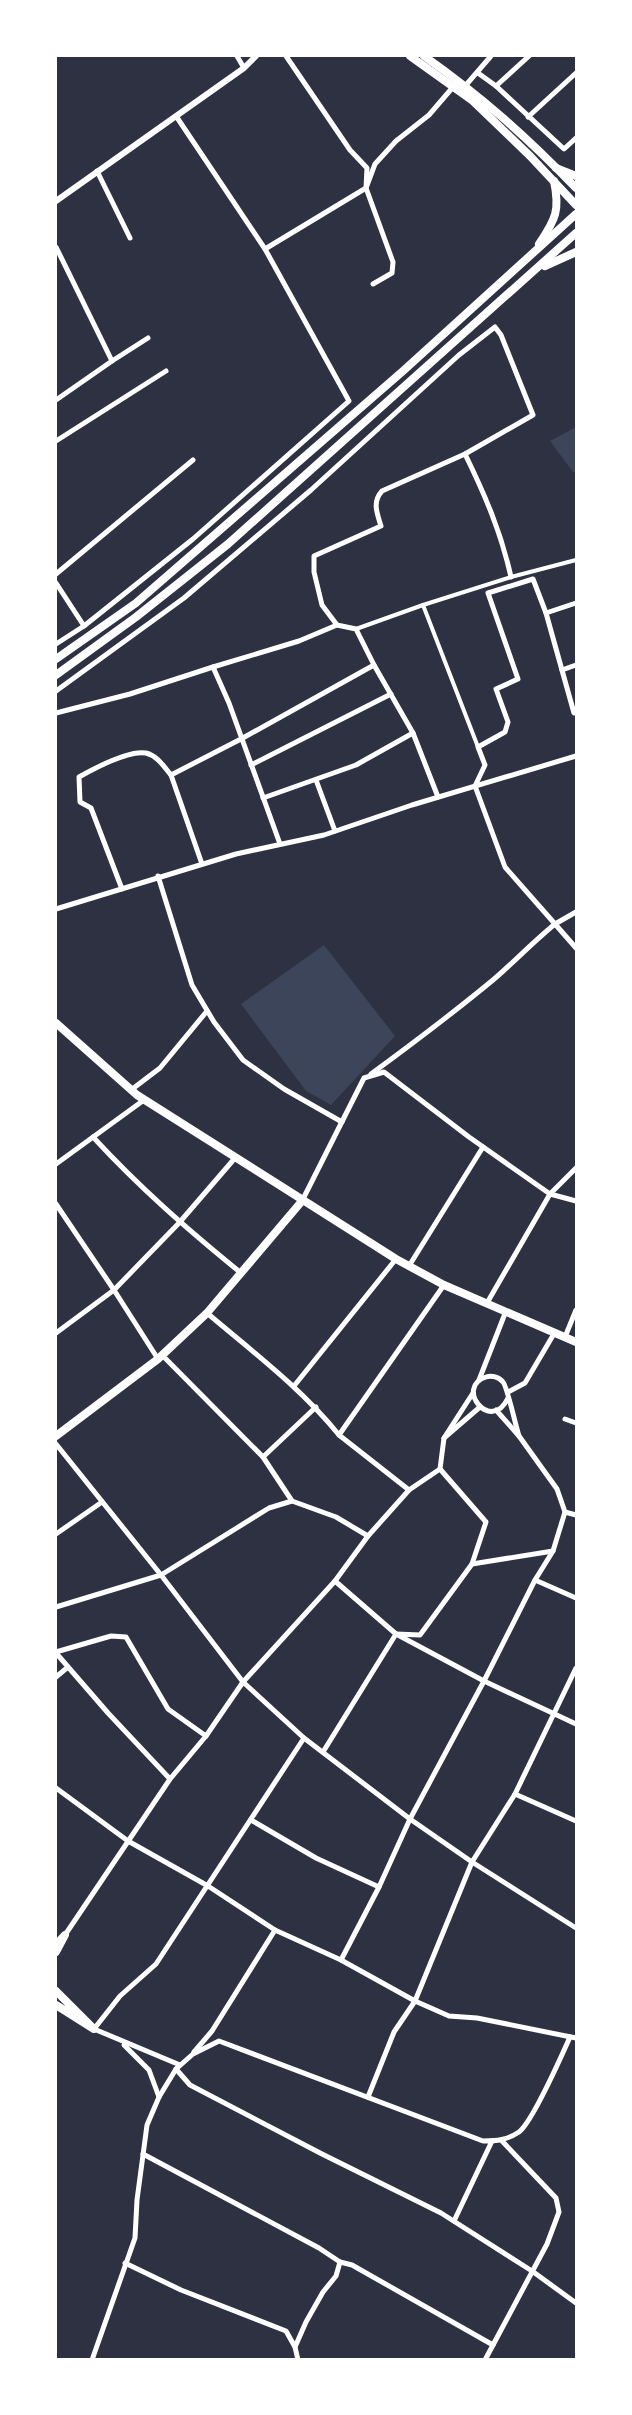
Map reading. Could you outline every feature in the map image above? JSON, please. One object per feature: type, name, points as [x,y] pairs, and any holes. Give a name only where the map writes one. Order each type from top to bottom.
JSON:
[{"type":"highway","points":[[556,168],[576,176]]},
{"type":"highway","points":[[529,257],[553,223],[557,196],[554,181]]},
{"type":"highway","points":[[56,659],[144,596],[377,394],[576,214]]},
{"type":"highway","points":[[56,675],[136,617],[228,544],[576,233]]},
{"type":"highway","points":[[536,270],[576,252]]},
{"type":"main road","points":[[410,56],[473,101],[576,205]]},
{"type":"main road","points":[[424,56],[466,85],[526,136],[576,188]]},
{"type":"main road","points":[[56,1023],[144,1100],[396,1259],[444,1285],[576,1342]]},
{"type":"main road","points":[[56,1436],[160,1357],[207,1313],[302,1201]]},
{"type":"main road","points":[[56,1945],[65,1935]]},
{"type":"main road","points":[[56,1952],[65,1935]]},
{"type":"main road","points":[[56,1991],[94,2029]]},
{"type":"main road","points":[[56,2005],[94,2029]]},
{"type":"street","points":[[237,56],[244,68]]},
{"type":"street","points":[[56,201],[244,68],[256,56]]},
{"type":"street","points":[[286,56],[350,150],[367,168],[366,188],[393,262],[392,273],[373,284]]},
{"type":"street","points":[[466,85],[491,56]]},
{"type":"street","points":[[496,86],[529,56]]},
{"type":"street","points":[[478,73],[496,86],[564,149],[576,138]]},
{"type":"street","points":[[528,117],[576,73]]},
{"type":"street","points":[[265,249],[366,188],[375,164],[396,141],[429,115],[453,87]]},
{"type":"street","points":[[56,644],[84,626],[193,539],[349,401],[265,249],[176,116]]},
{"type":"street","points":[[97,171],[130,238]]},
{"type":"street","points":[[56,247],[112,361]]},
{"type":"street","points":[[56,691],[184,598],[311,489],[459,355],[495,327],[501,335],[533,415],[465,454],[382,492],[376,497],[375,508],[381,526],[315,556],[314,572],[322,605],[337,626]]},
{"type":"street","points":[[56,400],[148,338]]},
{"type":"street","points":[[56,441],[166,371]]},
{"type":"street","points":[[465,454],[492,510],[502,538],[511,577]]},
{"type":"street","points":[[56,574],[193,460]]},
{"type":"street","points":[[56,713],[130,694],[299,641],[337,626],[356,629],[511,577],[576,560]]},
{"type":"street","points":[[477,747],[505,732],[508,722],[496,689],[518,679],[488,593],[534,579],[546,613],[573,713],[576,712]]},
{"type":"street","points":[[56,583],[84,626]]},
{"type":"street","points":[[546,613],[576,603]]},
{"type":"street","points":[[423,605],[485,765],[475,786],[506,867],[576,948]]},
{"type":"street","points":[[356,629],[413,733],[438,797]]},
{"type":"street","points":[[171,775],[374,665]]},
{"type":"street","points":[[562,670],[576,665]]},
{"type":"street","points":[[213,667],[280,844]]},
{"type":"street","points":[[251,765],[391,694]]},
{"type":"street","points":[[263,798],[356,765],[413,733]]},
{"type":"street","points":[[122,889],[91,808],[80,802],[79,777],[131,754],[146,753],[158,759],[171,775],[202,864]]},
{"type":"street","points":[[56,909],[158,876],[335,831],[438,797],[576,756]]},
{"type":"street","points":[[316,780],[335,831]]},
{"type":"street","points":[[158,876],[192,985],[207,1011],[243,1060],[284,1089],[342,1122]]},
{"type":"street","points":[[302,1201],[364,1078],[420,1038],[494,979],[524,949],[555,924],[576,912]]},
{"type":"street","points":[[131,1090],[160,1068],[207,1011]]},
{"type":"street","points":[[364,1078],[384,1072],[483,1147],[550,1194],[576,1202]]},
{"type":"street","points":[[56,1164],[144,1100]]},
{"type":"street","points":[[93,1137],[121,1168],[179,1223],[241,1273]]},
{"type":"street","points":[[409,1266],[483,1147]]},
{"type":"street","points":[[56,1332],[114,1290],[179,1223],[235,1158]]},
{"type":"street","points":[[487,1303],[550,1194],[576,1168]]},
{"type":"street","points":[[56,1204],[160,1357],[263,1457],[292,1501],[336,1517],[368,1536]]},
{"type":"street","points":[[294,1386],[396,1259]]},
{"type":"street","points":[[339,1435],[444,1285]]},
{"type":"street","points":[[565,1337],[576,1310]]},
{"type":"street","points":[[396,1634],[420,1635],[472,1564],[486,1522],[440,1469],[444,1438],[478,1382],[506,1311]]},
{"type":"street","points":[[207,1313],[294,1386],[316,1407],[339,1435],[409,1490]]},
{"type":"street","points":[[473,1392],[480,1407],[490,1411],[501,1407],[508,1395],[525,1383],[555,1332]]},
{"type":"street","points":[[478,1382],[488,1377],[499,1378],[507,1386],[519,1436]]},
{"type":"street","points":[[263,1457],[316,1407]]},
{"type":"street","points":[[444,1438],[480,1407]]},
{"type":"street","points":[[341,1960],[379,1887],[410,1819],[535,1580],[553,1551],[565,1512],[557,1489],[519,1436],[496,1410]]},
{"type":"street","points":[[565,1419],[576,1423]]},
{"type":"street","points":[[56,1444],[243,1682],[304,1738],[410,1819],[472,1862],[576,1928]]},
{"type":"street","points":[[65,1935],[170,1779],[206,1736],[243,1682],[335,1581],[368,1536],[409,1490],[440,1469]]},
{"type":"street","points":[[56,1607],[161,1575],[269,1508],[292,1501]]},
{"type":"street","points":[[56,1534],[102,1502]]},
{"type":"street","points":[[565,1512],[576,1515]]},
{"type":"street","points":[[472,1564],[553,1551]]},
{"type":"street","points":[[535,1580],[576,1598]]},
{"type":"street","points":[[335,1581],[396,1634],[484,1681],[576,1724]]},
{"type":"street","points":[[323,1752],[396,1634]]},
{"type":"street","points":[[170,1779],[108,1713],[56,1652],[111,1636],[126,1637],[168,1709],[206,1736]]},
{"type":"street","points":[[56,1677],[68,1667]]},
{"type":"street","points":[[368,2097],[394,2032],[415,2001],[472,1862],[515,1794],[576,1668]]},
{"type":"street","points":[[304,1738],[156,1964],[120,1996],[94,2029],[178,2067],[190,2085],[454,2221],[532,2271],[576,2303]]},
{"type":"street","points":[[56,1788],[128,1841],[208,1886],[275,1930],[341,1960],[415,2001],[449,2016],[477,2018],[573,2037],[521,2131],[502,2141],[483,2141],[219,2041],[193,2054]]},
{"type":"street","points":[[515,1794],[576,1821]]},
{"type":"street","points":[[251,1820],[316,1858],[379,1887]]},
{"type":"street","points":[[92,2360],[135,2238],[147,2125],[159,2097],[178,2067],[193,2054],[212,2031],[275,1930]]},
{"type":"street","points":[[121,2042],[149,2070],[159,2097]]},
{"type":"street","points":[[454,2221],[492,2141]]},
{"type":"street","points":[[485,2360],[547,2244],[559,2212],[556,2199],[502,2141]]},
{"type":"street","points":[[143,2154],[319,2248],[340,2262],[352,2265],[493,2345]]},
{"type":"street","points":[[295,2347],[323,2292],[336,2276],[340,2262]]},
{"type":"street","points":[[125,2263],[181,2290],[285,2331],[295,2347],[298,2360]]},
{"type":"shaded area","points":[[576,427],[576,472],[573,472],[550,441]]},
{"type":"shaded area","points":[[324,945],[395,1036],[331,1105],[306,1091],[241,1004]]}]
